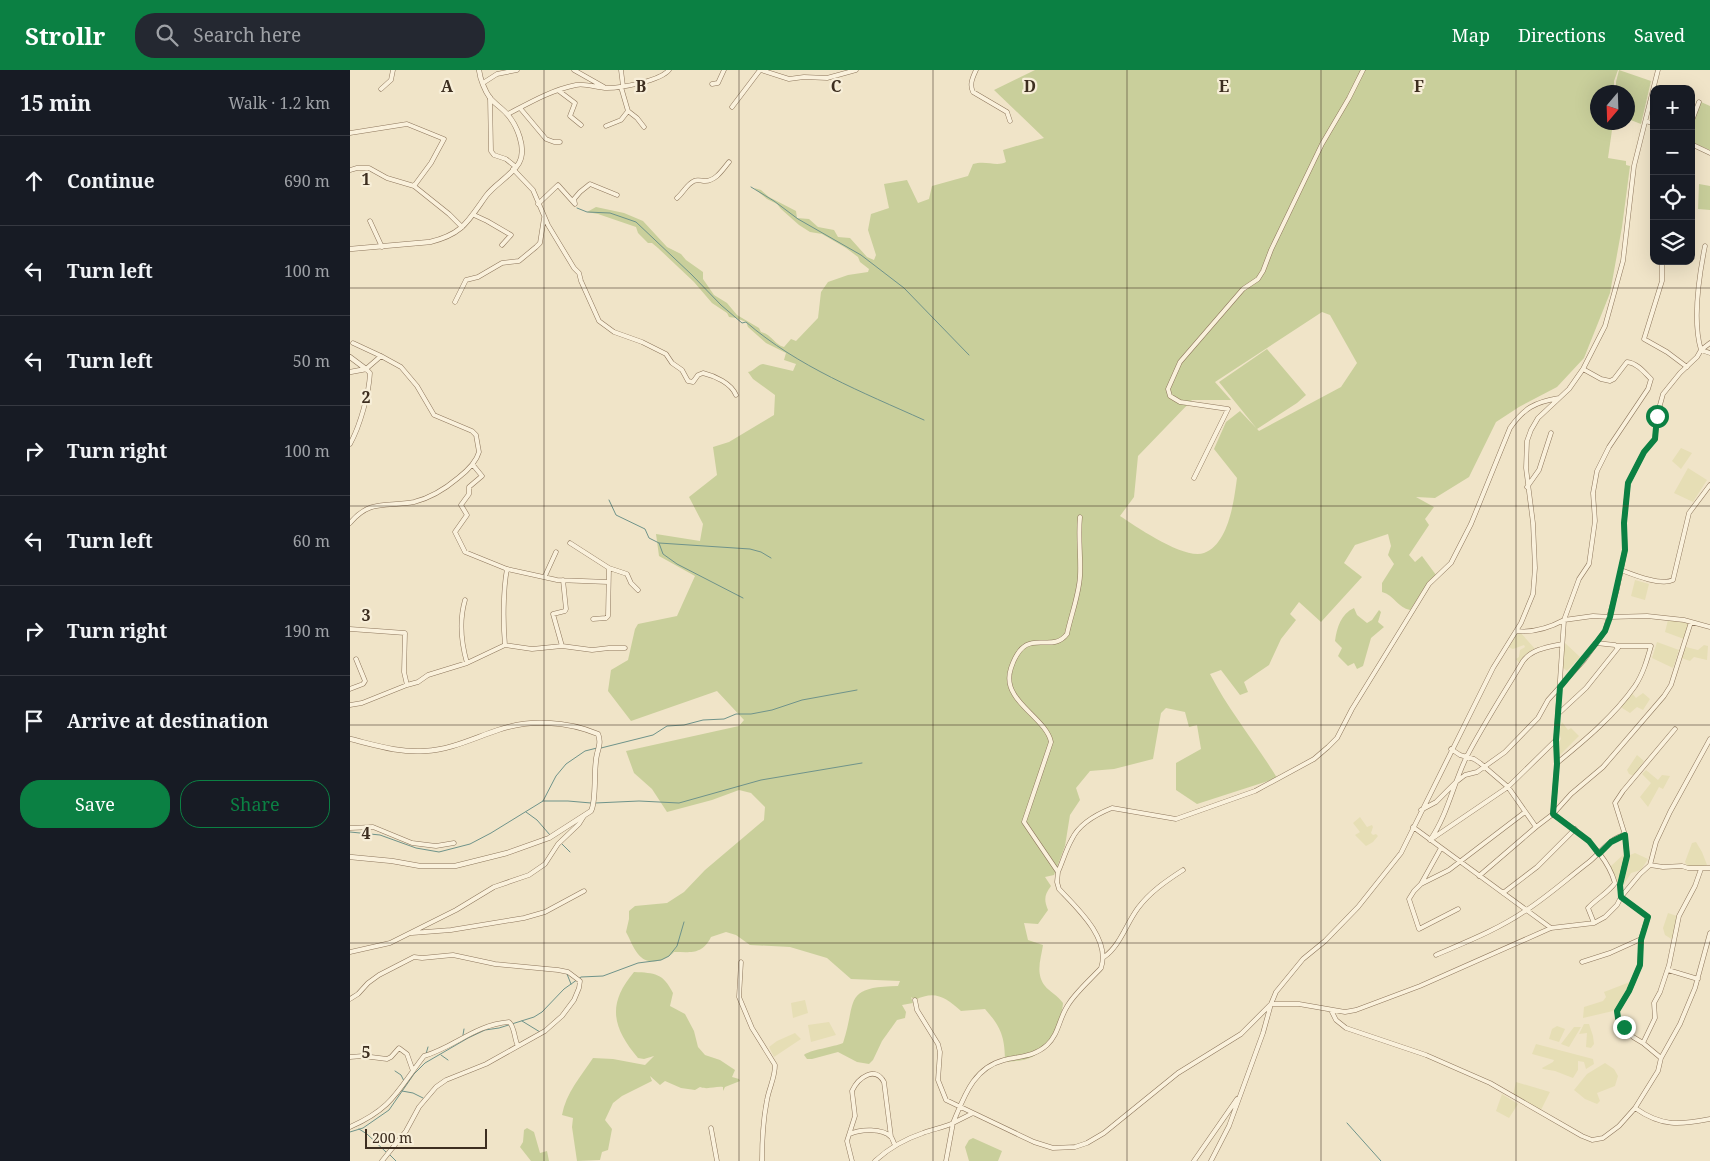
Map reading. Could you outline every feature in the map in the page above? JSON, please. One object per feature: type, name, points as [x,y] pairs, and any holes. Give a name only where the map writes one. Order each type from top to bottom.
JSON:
[{"type":"street","points":[[381,89],[391,80],[393,70]]},
{"type":"street","points":[[350,249],[441,240],[462,228],[474,215],[488,194],[514,168],[522,155],[521,142],[508,114],[490,98],[478,70]]},
{"type":"street","points":[[483,83],[497,74],[517,70]]},
{"type":"street","points":[[574,70],[606,88]]},
{"type":"street","points":[[621,70],[622,87],[628,111],[644,127]]},
{"type":"street","points":[[508,114],[540,97],[577,85],[606,88],[622,87],[658,78],[669,70]]},
{"type":"street","points":[[712,84],[718,83],[724,70]]},
{"type":"street","points":[[732,107],[760,70],[789,79],[804,77],[827,78],[856,70]]},
{"type":"street","points":[[976,70],[970,87],[973,92],[1007,112],[1010,121]]},
{"type":"street","points":[[1194,478],[1228,409],[1180,402],[1170,396],[1168,389],[1180,362],[1243,289],[1258,279],[1263,271],[1270,250],[1322,144],[1363,70]]},
{"type":"street","points":[[1211,1161],[1239,1098],[1276,992],[1303,959],[1325,941],[1358,907],[1401,852],[1493,668],[1521,623],[1533,594],[1535,568],[1533,523],[1527,487],[1527,441],[1538,418],[1569,389],[1583,369],[1605,326],[1623,261],[1634,166],[1658,70]]},
{"type":"street","points":[[559,90],[575,103],[570,116],[581,125]]},
{"type":"street","points":[[490,98],[491,151],[506,159],[533,190],[544,217],[574,268],[579,273],[599,321],[614,332],[642,342],[666,354],[672,363],[682,370],[688,381],[693,382],[698,375],[703,373],[728,385],[736,395]]},
{"type":"street","points":[[1695,112],[1699,102]]},
{"type":"street","points":[[520,108],[546,139],[560,142]]},
{"type":"street","points":[[606,126],[621,120],[628,111]]},
{"type":"street","points":[[1646,121],[1650,122]]},
{"type":"street","points":[[350,134],[407,124],[444,139],[431,163],[414,186]]},
{"type":"street","points":[[1695,146],[1710,153]]},
{"type":"street","points":[[677,198],[685,192],[687,186],[692,182],[696,180],[710,180],[719,175],[730,162]]},
{"type":"street","points":[[350,170],[366,167],[387,178],[414,186],[444,210],[462,228]]},
{"type":"street","points":[[538,204],[558,186],[575,204],[576,196],[590,184],[617,195]]},
{"type":"street","points":[[474,215],[511,234],[502,245]]},
{"type":"street","points":[[455,302],[466,280],[478,277],[502,262],[519,261],[536,247],[540,243],[544,217]]},
{"type":"street","points":[[370,221],[382,247]]},
{"type":"street","points":[[1701,350],[1698,339],[1698,311],[1700,267],[1705,246]]},
{"type":"street","points":[[1662,265],[1662,281],[1644,339],[1667,352],[1687,367]]},
{"type":"street","points":[[350,523],[361,512],[370,507],[415,502],[430,496],[453,483],[473,465],[480,452],[476,436],[472,431],[434,415],[417,386],[400,367],[382,356],[353,343]]},
{"type":"street","points":[[1420,811],[1436,802],[1465,775],[1477,772],[1496,760],[1511,746],[1538,718],[1548,700],[1605,631],[1625,550],[1624,523],[1628,483],[1644,452],[1655,439],[1657,416],[1663,394],[1697,357],[1701,350],[1710,343]]},
{"type":"street","points":[[1701,350],[1710,353]]},
{"type":"street","points":[[350,372],[366,368],[382,356]]},
{"type":"street","points":[[350,357],[366,368],[370,374],[357,428],[350,444]]},
{"type":"street","points":[[1553,814],[1564,620],[1579,579],[1589,564],[1595,521],[1593,493],[1597,471],[1609,447],[1648,389],[1651,379],[1632,362],[1626,362],[1614,379],[1610,381],[1601,379],[1583,369]]},
{"type":"street","points":[[946,1161],[953,1123],[968,1086],[976,1076],[1003,1060],[1027,1056],[1047,1045],[1057,1032],[1067,1006],[1101,968],[1104,957],[1095,931],[1057,885],[1058,872],[1074,834],[1087,822],[1112,808],[1176,819],[1255,791],[1314,759],[1328,747],[1336,738],[1422,596],[1434,579],[1451,563],[1471,524],[1510,428],[1518,417],[1534,405],[1559,398]]},
{"type":"street","points":[[1527,487],[1539,470],[1551,433]]},
{"type":"street","points":[[473,465],[482,476],[469,489],[469,494],[461,505],[467,515],[455,532],[465,552],[507,569],[563,580],[608,582]]},
{"type":"street","points":[[1621,570],[1646,579],[1668,582],[1673,580],[1689,513],[1710,485]]},
{"type":"street","points":[[1058,872],[1024,822],[1050,746],[1050,736],[1015,696],[1010,687],[1010,672],[1017,653],[1022,647],[1029,644],[1056,642],[1063,639],[1067,634],[1080,575],[1078,539],[1080,517]]},
{"type":"street","points":[[570,543],[609,568],[628,574],[631,583],[638,590]]},
{"type":"street","points":[[545,576],[556,552]]},
{"type":"street","points":[[593,619],[606,618],[608,616],[609,568]]},
{"type":"street","points":[[504,646],[504,586],[507,569]]},
{"type":"street","points":[[562,646],[553,614],[565,611],[566,609],[563,580]]},
{"type":"street","points":[[465,600],[460,632],[467,663]]},
{"type":"street","points":[[1516,631],[1525,632],[1548,629],[1564,620],[1594,616],[1647,616],[1691,622],[1710,628]]},
{"type":"street","points":[[1479,876],[1553,814],[1571,794],[1603,767],[1664,696],[1671,686],[1691,622]]},
{"type":"street","points":[[350,629],[405,633],[404,672],[407,685]]},
{"type":"street","points":[[1557,764],[1596,730],[1635,685],[1644,668],[1651,646],[1617,646],[1596,643]]},
{"type":"street","points":[[1430,840],[1439,827],[1467,757],[1527,655],[1562,644]]},
{"type":"street","points":[[350,705],[418,682],[428,675],[467,663],[504,646],[532,648],[562,646],[592,650],[625,648]]},
{"type":"street","points":[[1558,714],[1586,688],[1615,653],[1617,646]]},
{"type":"street","points":[[350,689],[363,684],[365,681],[356,659]]},
{"type":"street","points":[[350,739],[398,750],[426,751],[462,743],[498,729],[521,723],[541,723],[564,725],[586,730],[598,734],[600,741],[594,772],[594,803],[591,811],[549,838],[500,855],[455,866],[420,866],[350,857]]},
{"type":"street","points":[[1661,1058],[1634,1037],[1618,1018],[1617,1011],[1629,991],[1640,965],[1641,940],[1648,917],[1621,897],[1620,885],[1627,856],[1625,835],[1615,809],[1615,803],[1623,790],[1675,729]]},
{"type":"street","points":[[915,1000],[916,1010],[938,1044],[940,1052],[939,1085],[946,1100],[1034,1142],[1053,1148],[1075,1148],[1104,1133],[1178,1073],[1241,1034],[1271,1004],[1299,1004],[1345,1012],[1373,1004],[1429,982],[1551,928],[1594,923],[1605,917],[1617,905],[1621,897],[1640,874],[1650,865],[1656,842],[1670,812],[1710,739]]},
{"type":"street","points":[[1430,840],[1508,788],[1556,740]]},
{"type":"street","points":[[1451,749],[1460,755],[1474,759],[1508,788],[1536,827]]},
{"type":"street","points":[[1421,884],[1449,870],[1525,812]]},
{"type":"street","points":[[1553,814],[1589,841],[1613,876],[1615,883],[1588,908],[1594,923]]},
{"type":"street","points":[[350,952],[390,943],[456,910],[494,887],[529,875],[545,864],[560,842],[579,824],[584,816]]},
{"type":"street","points":[[350,828],[373,827],[412,844],[436,846],[454,843]]},
{"type":"street","points":[[1413,827],[1551,928]]},
{"type":"street","points":[[1503,893],[1537,867],[1575,829]]},
{"type":"street","points":[[1436,955],[1500,926],[1526,911],[1599,854],[1611,842],[1625,835]]},
{"type":"street","points":[[1441,848],[1421,884],[1409,899],[1419,929],[1458,910]]},
{"type":"street","points":[[1650,865],[1710,868]]},
{"type":"street","points":[[1643,1043],[1655,1018],[1654,1003],[1668,970],[1680,916],[1701,869]]},
{"type":"street","points":[[1104,957],[1114,948],[1138,908],[1160,886],[1183,870]]},
{"type":"street","points":[[410,933],[452,930],[524,918],[545,912],[584,891]]},
{"type":"street","points":[[1330,1010],[1336,1020],[1346,1028],[1431,1057],[1490,1083],[1586,1138],[1592,1140],[1603,1138],[1619,1126],[1635,1108],[1658,1071],[1661,1058],[1680,1024],[1698,979],[1710,933]]},
{"type":"street","points":[[1582,962],[1641,940]]},
{"type":"street","points":[[350,999],[379,975],[414,957],[456,955],[495,964],[568,972],[578,980],[579,988],[574,1000],[562,1016],[545,1031],[486,1064],[446,1080],[436,1087],[419,1107],[406,1131],[382,1161]]},
{"type":"street","points":[[741,962],[738,998],[752,1028],[775,1065],[775,1072],[767,1099],[762,1134],[762,1161]]},
{"type":"street","points":[[1668,970],[1698,979]]},
{"type":"street","points":[[350,1126],[369,1118],[386,1105],[404,1085],[424,1056],[441,1051],[468,1034],[493,1025],[512,1023],[514,1038],[518,1046]]},
{"type":"street","points":[[350,1057],[363,1056],[387,1059],[399,1048],[407,1054],[413,1071]]},
{"type":"street","points":[[852,1161],[847,1141],[855,1116],[852,1091],[861,1078],[868,1074],[874,1074],[884,1082],[890,1137],[895,1145]]},
{"type":"street","points":[[1194,1161],[1231,1106],[1239,1098]]},
{"type":"street","points":[[1635,1108],[1661,1122],[1691,1122],[1710,1119]]},
{"type":"street","points":[[875,1161],[895,1145],[923,1133],[940,1129],[973,1113]]},
{"type":"street","points":[[711,1128],[717,1161]]},
{"type":"street","points":[[850,1134],[866,1130],[882,1132],[890,1137]]},
{"type":"shaded area","points":[[1681,448],[1692,453],[1681,469],[1672,461]]},
{"type":"shaded area","points":[[1688,468],[1707,480],[1693,502],[1674,493]]},
{"type":"shaded area","points":[[1635,580],[1649,584],[1645,600],[1631,596]]},
{"type":"shaded area","points":[[1668,620],[1689,623],[1684,639],[1665,632]]},
{"type":"shaded area","points":[[1521,633],[1535,649],[1526,654],[1520,664],[1516,659],[1519,657],[1520,650],[1525,647],[1524,645],[1513,649],[1508,647],[1515,634]]},
{"type":"shaded area","points":[[1657,642],[1679,650],[1673,668],[1652,658]]},
{"type":"shaded area","points":[[1565,643],[1580,657],[1567,671],[1562,667]]},
{"type":"shaded area","points":[[1704,645],[1708,646],[1707,660],[1694,657],[1690,661],[1681,658],[1686,647],[1698,650]]},
{"type":"shaded area","points":[[1631,692],[1636,698],[1643,693],[1650,699],[1643,710],[1637,707],[1630,713],[1619,706]]},
{"type":"shaded area","points":[[1562,722],[1568,730],[1571,728],[1579,736],[1559,756],[1556,745],[1561,739],[1559,732]]},
{"type":"shaded area","points":[[1637,755],[1644,761],[1634,776],[1629,774],[1627,770]]},
{"type":"shaded area","points":[[1646,770],[1658,780],[1662,775],[1670,776],[1663,789],[1659,787],[1648,807],[1640,797],[1651,783],[1642,774]]},
{"type":"shaded area","points":[[1360,817],[1367,827],[1372,825],[1371,833],[1378,836],[1366,846],[1355,835],[1360,832],[1353,823]]},
{"type":"shaded area","points":[[1696,842],[1707,865],[1698,867],[1687,866],[1685,862],[1692,843]]},
{"type":"shaded area","points":[[1625,853],[1619,883],[1616,884],[1616,879],[1610,867]]},
{"type":"shaded area","points":[[1635,853],[1648,859],[1641,870],[1631,873],[1623,886],[1630,855]]},
{"type":"shaded area","points":[[1668,913],[1680,917],[1673,940],[1665,935],[1663,928]]},
{"type":"shaded area","points":[[1630,982],[1626,993],[1613,1011],[1583,1018],[1584,1007],[1603,1001],[1606,997],[1604,992]]},
{"type":"shaded area","points":[[805,1000],[808,1013],[793,1018],[791,1003]]},
{"type":"shaded area","points":[[829,1022],[836,1035],[811,1042],[808,1025]]},
{"type":"shaded area","points":[[1584,1024],[1589,1024],[1593,1036],[1594,1044],[1591,1048],[1586,1047],[1587,1033],[1579,1034]]},
{"type":"shaded area","points":[[1557,1026],[1565,1029],[1559,1042],[1549,1039],[1552,1029]]},
{"type":"shaded area","points":[[1574,1027],[1581,1027],[1569,1047],[1561,1044]]},
{"type":"shaded area","points":[[795,1033],[801,1039],[774,1057],[769,1047]]},
{"type":"shaded area","points":[[1536,1044],[1593,1059],[1594,1064],[1586,1069],[1584,1062],[1578,1061],[1578,1070],[1573,1078],[1555,1071],[1543,1069],[1554,1060],[1532,1054]]},
{"type":"shaded area","points":[[1605,1063],[1614,1069],[1618,1076],[1615,1086],[1597,1093],[1600,1101],[1597,1104],[1585,1099],[1574,1090],[1587,1074]]},
{"type":"shaded area","points":[[1516,1082],[1550,1092],[1541,1110],[1513,1095]]},
{"type":"shaded area","points":[[1502,1094],[1518,1104],[1509,1118],[1496,1111]]},
{"type":"green space","points":[[1035,70],[1618,70],[1614,85],[1590,85],[1590,130],[1612,130],[1608,158],[1626,161],[1626,165],[1630,166],[1622,227],[1610,293],[1584,358],[1557,387],[1519,407],[1496,422],[1469,477],[1435,498],[1416,497],[1434,507],[1425,519],[1429,525],[1409,555],[1415,562],[1422,556],[1436,575],[1430,580],[1410,610],[1402,607],[1390,596],[1382,592],[1382,583],[1394,564],[1388,555],[1391,546],[1388,534],[1355,545],[1344,563],[1362,577],[1321,622],[1299,602],[1290,614],[1296,620],[1281,639],[1269,665],[1244,682],[1248,692],[1240,695],[1221,670],[1210,674],[1277,778],[1197,804],[1176,790],[1176,763],[1201,749],[1197,725],[1189,727],[1185,712],[1166,708],[1161,713],[1153,759],[1114,769],[1090,771],[1076,788],[1080,800],[1070,815],[1065,846],[1054,875],[1045,877],[1051,886],[1045,898],[1048,910],[1038,924],[1024,923],[1028,940],[1043,945],[1039,966],[1042,981],[1063,1003],[1054,1033],[1044,1048],[1032,1057],[1019,1061],[1005,1062],[1001,1033],[995,1021],[985,1009],[961,1011],[940,996],[934,995],[915,1000],[911,997],[913,1003],[902,1005],[906,1012],[905,1018],[897,1020],[869,1064],[857,1062],[838,1052],[807,1059],[804,1055],[807,1053],[843,1043],[852,1007],[860,993],[868,989],[898,986],[900,981],[851,979],[827,958],[790,947],[750,945],[736,935],[726,932],[711,937],[708,943],[700,950],[674,952],[666,958],[656,961],[642,958],[626,932],[629,911],[635,906],[667,903],[684,892],[705,870],[764,820],[765,807],[751,793],[739,790],[712,800],[667,812],[652,789],[634,773],[626,751],[739,726],[744,720],[717,691],[631,721],[608,691],[611,670],[628,660],[635,629],[638,624],[677,616],[695,576],[659,556],[656,534],[700,541],[703,524],[689,497],[717,475],[713,447],[729,442],[774,415],[775,395],[753,379],[748,372],[763,364],[793,371],[796,364],[784,360],[786,353],[766,343],[748,327],[746,322],[729,317],[727,313],[712,303],[694,282],[658,248],[652,243],[648,243],[638,233],[636,227],[587,212],[596,207],[624,213],[643,221],[667,247],[681,254],[703,272],[703,279],[714,295],[727,303],[737,315],[759,328],[761,332],[784,347],[791,339],[796,341],[818,318],[821,292],[828,282],[848,275],[868,272],[869,269],[846,248],[822,234],[810,232],[799,225],[777,204],[767,199],[754,188],[761,190],[769,197],[796,211],[797,218],[809,219],[818,227],[834,230],[838,237],[850,238],[867,257],[874,260],[876,255],[868,230],[871,214],[889,208],[884,184],[907,180],[918,203],[929,199],[932,186],[968,176],[973,164],[998,164],[1006,162],[1003,150],[1044,138],[994,90]],"holes":[[[1322,312],[1330,315],[1357,363],[1341,387],[1259,431],[1240,411],[1226,422],[1214,449],[1237,478],[1229,520],[1219,541],[1212,548],[1204,553],[1185,552],[1161,541],[1120,516],[1134,497],[1138,456],[1192,400],[1231,400],[1215,382]]]},
{"type":"green space","points":[[1619,70],[1651,81],[1641,124],[1635,122],[1635,85],[1616,85]]},
{"type":"green space","points":[[1701,102],[1710,106],[1710,150],[1695,144],[1695,118]]},
{"type":"green space","points":[[1699,184],[1710,186],[1710,210],[1698,209]]},
{"type":"green space","points":[[1267,349],[1306,395],[1257,429],[1219,382]]},
{"type":"green space","points":[[1354,608],[1357,615],[1367,623],[1372,620],[1379,610],[1381,612],[1378,622],[1384,627],[1371,638],[1363,666],[1357,669],[1354,663],[1348,666],[1338,656],[1342,648],[1335,641],[1340,622]]},
{"type":"green space","points":[[634,972],[658,975],[666,981],[673,993],[670,1006],[685,1014],[694,1031],[698,1047],[705,1055],[720,1060],[735,1070],[732,1077],[740,1081],[725,1087],[723,1091],[723,1087],[700,1087],[695,1090],[681,1088],[665,1081],[660,1085],[650,1076],[652,1081],[622,1096],[613,1103],[605,1120],[612,1129],[608,1150],[602,1152],[600,1160],[577,1161],[572,1127],[573,1118],[562,1115],[570,1092],[593,1058],[613,1059],[645,1065],[654,1056],[644,1059],[638,1058],[629,1047],[618,1026],[617,1005],[625,984]]},
{"type":"green space","points":[[527,1128],[534,1132],[540,1153],[547,1151],[549,1161],[531,1161],[520,1147],[523,1142],[524,1130]]},
{"type":"green space","points":[[973,1138],[1002,1151],[998,1161],[969,1161],[965,1147],[969,1140]]},
{"type":"waterway","points":[[751,187],[798,219],[861,255],[904,288],[969,355]]},
{"type":"waterway","points":[[577,208],[587,212],[610,213],[636,222],[742,323],[746,322],[787,352],[831,377],[924,420]]},
{"type":"waterway","points":[[609,500],[616,515],[645,529],[649,538],[659,543],[663,554],[677,564],[743,598]]},
{"type":"waterway","points":[[659,543],[750,549],[761,552],[771,558]]},
{"type":"waterway","points":[[601,748],[653,735],[667,726],[684,725],[703,720],[724,719],[736,714],[751,714],[772,710],[802,700],[857,690]]},
{"type":"waterway","points":[[350,832],[380,835],[416,848],[439,852],[470,844],[543,801],[556,776],[566,764],[585,751],[597,748]]},
{"type":"waterway","points":[[595,803],[639,801],[679,803],[761,780],[862,763]]},
{"type":"waterway","points":[[543,801],[591,803]]},
{"type":"waterway","points":[[526,812],[537,820],[550,835]]},
{"type":"waterway","points":[[561,843],[570,852]]},
{"type":"waterway","points":[[350,1132],[363,1128],[389,1110],[414,1074],[425,1063],[468,1038],[485,1030],[499,1028],[534,1017],[542,1012],[564,989],[581,977],[603,976],[638,963],[661,960],[669,956],[677,946],[684,922]]},
{"type":"waterway","points":[[567,974],[571,984]]},
{"type":"waterway","points":[[522,1021],[540,1032]]},
{"type":"waterway","points":[[463,1035],[464,1029]]},
{"type":"waterway","points":[[426,1054],[428,1047]]},
{"type":"waterway","points":[[441,1055],[448,1060]]},
{"type":"waterway","points":[[395,1071],[401,1075],[404,1081]]},
{"type":"waterway","points":[[402,1091],[413,1093],[423,1098]]},
{"type":"waterway","points":[[1347,1123],[1381,1161]]},
{"type":"waterway","points":[[359,1129],[386,1152]]},
{"type":"waterway","points":[[389,1154],[396,1161]]},
{"type":"route","points":[[1624,1027],[1618,1018],[1617,1011],[1629,991],[1640,965],[1641,940],[1648,917],[1621,897],[1620,885],[1627,856],[1625,835],[1611,842],[1599,854],[1589,841],[1553,814],[1557,764],[1556,740],[1560,687],[1572,675],[1605,631],[1610,617],[1625,550],[1624,523],[1628,483],[1644,452],[1655,439],[1657,416]]}]
